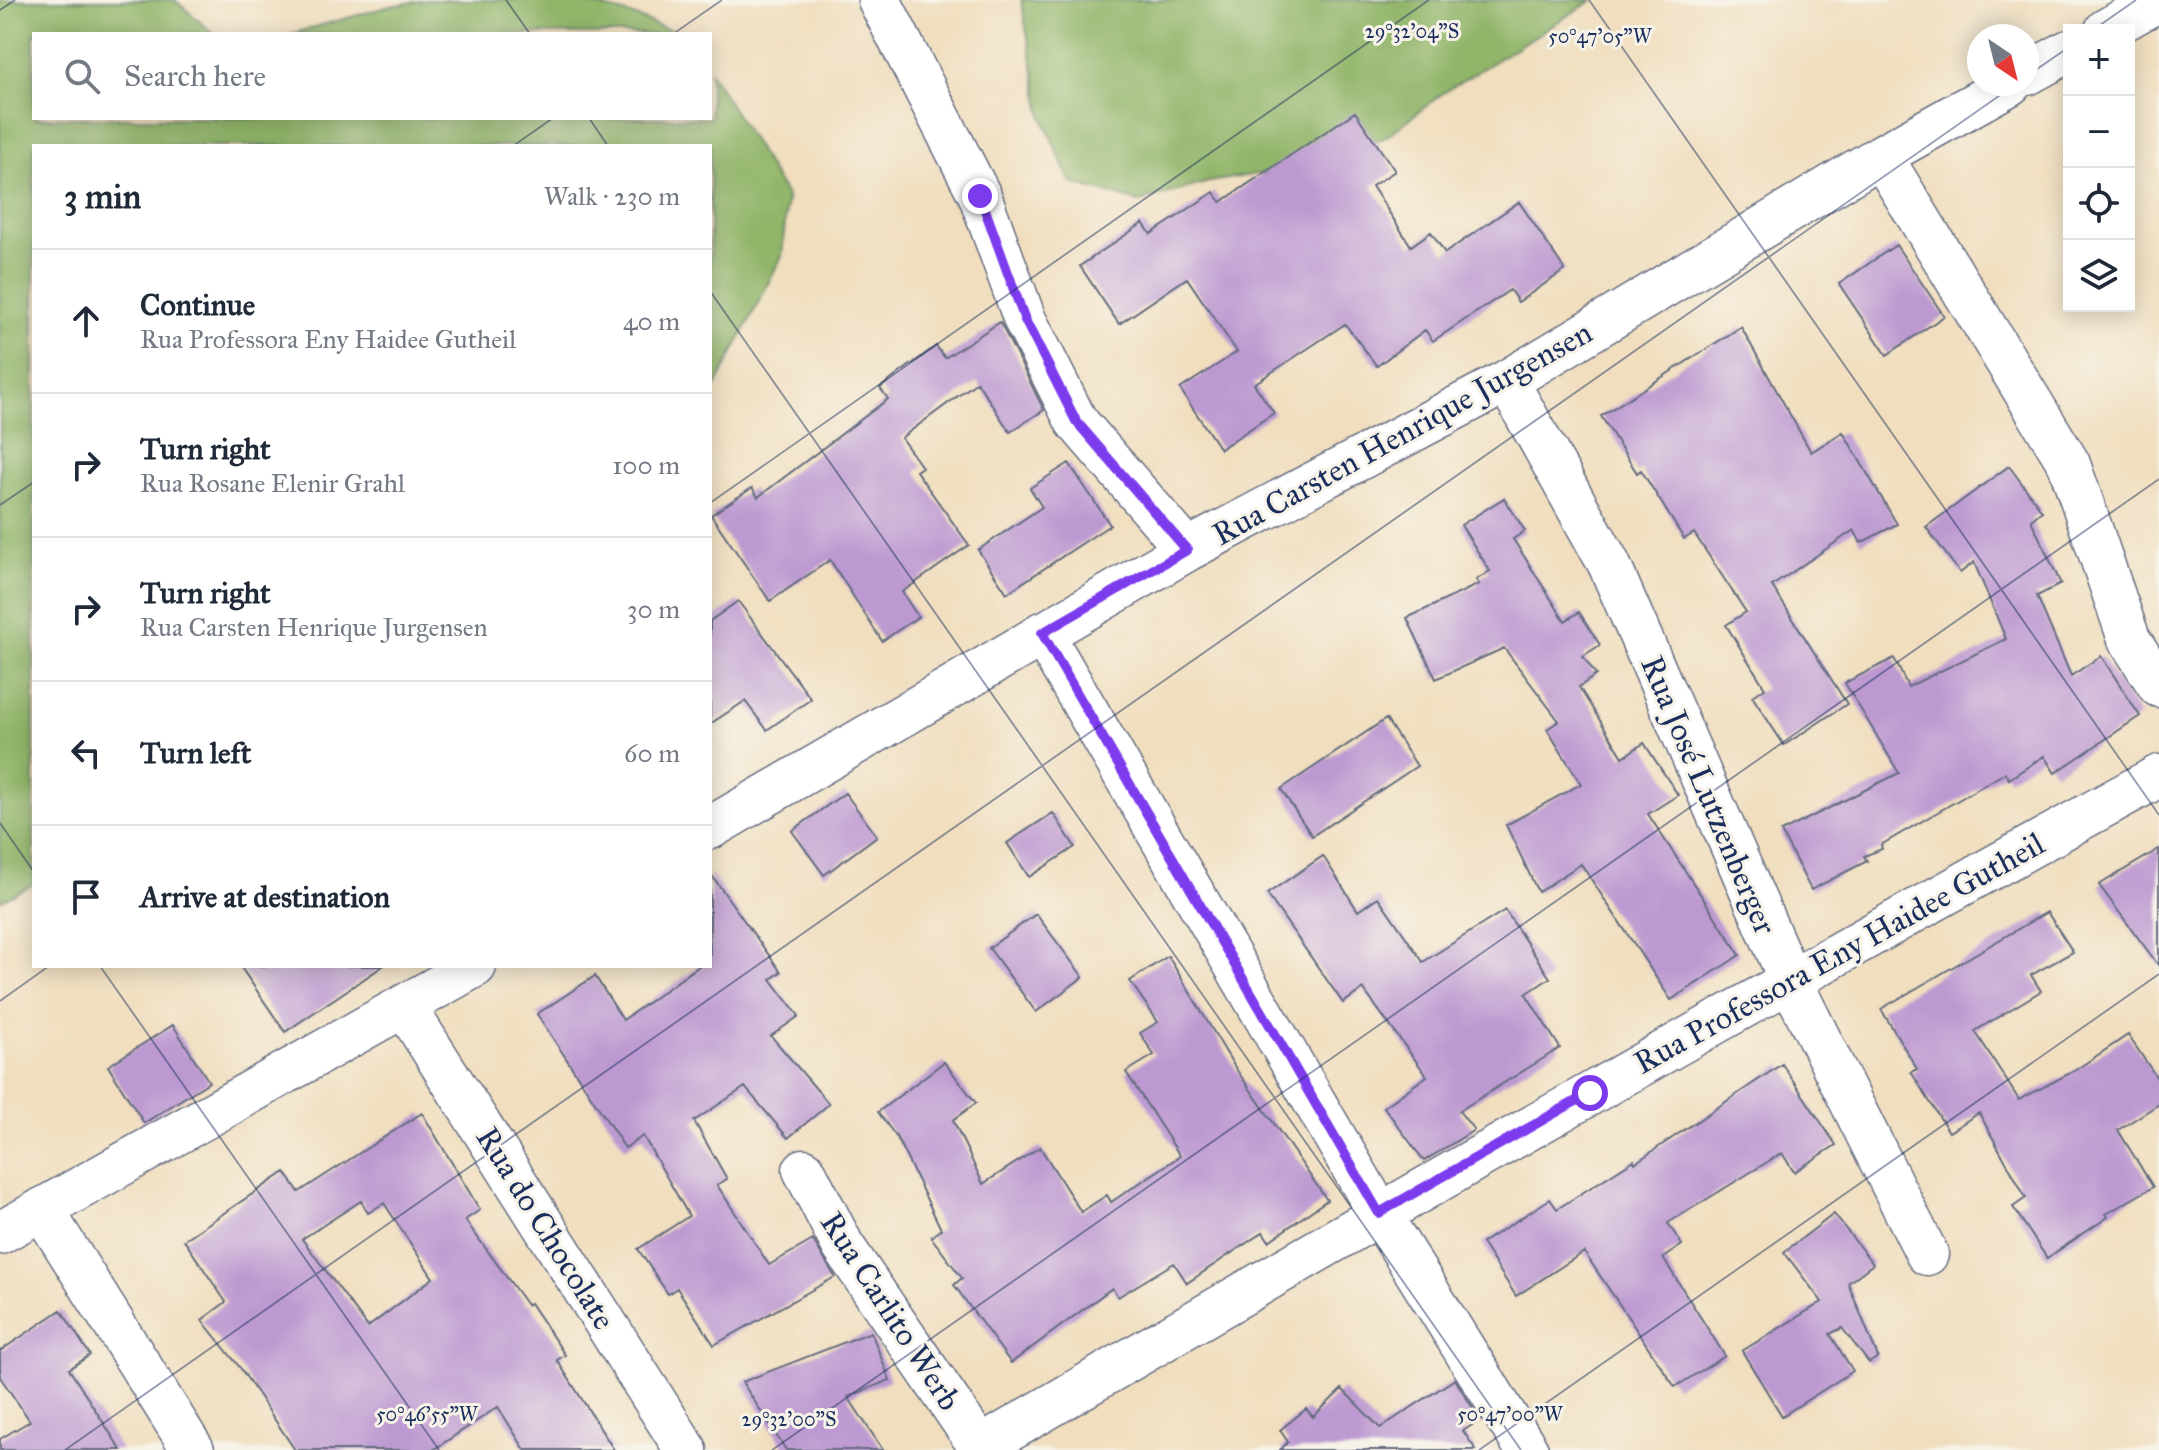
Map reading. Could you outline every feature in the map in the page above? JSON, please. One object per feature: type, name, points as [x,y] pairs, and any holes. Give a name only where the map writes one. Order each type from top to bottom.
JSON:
[{"type":"street","points":[[879,0],[980,196],[1025,320],[1076,421],[1187,550]]},
{"type":"street","points":[[2117,24],[2159,0]]},
{"type":"street","points":[[2039,67],[2063,54]]},
{"type":"street","name":"Rua Carsten Henrique Jurgensen","points":[[712,827],[1187,550],[1507,381],[1881,156],[1988,96]]},
{"type":"street","points":[[1881,156],[2069,464],[2129,639],[2159,686]]},
{"type":"street","name":"Rua José Lutzenberger","points":[[1507,381],[1609,564],[1789,978],[1927,1254]]},
{"type":"street","points":[[1042,633],[1379,1213],[1527,1450]]},
{"type":"street","name":"Rua Professora Eny Haidee Gutheil","points":[[982,1448],[1379,1213],[1789,978],[2159,776]]},
{"type":"street","points":[[0,1233],[472,968]]},
{"type":"street","name":"Rua do Chocolate","points":[[405,1007],[686,1450]]},
{"type":"street","name":"Rua Carlito Werb","points":[[804,1170],[843,1246],[982,1448]]},
{"type":"street","points":[[42,1209],[193,1450]]},
{"type":"green space","points":[[0,0],[175,0],[212,32],[32,32],[32,120],[712,120],[712,75],[787,197],[782,256],[712,394],[712,144],[32,144],[32,885],[0,901]]},
{"type":"green space","points":[[427,0],[573,0],[628,14],[675,32],[297,32],[390,6]]},
{"type":"green space","points":[[1021,0],[1593,0],[1443,93],[1386,137],[1325,163],[1209,182],[1139,202],[1071,183],[1043,119]]},
{"type":"building","points":[[1355,112],[1395,171],[1372,186],[1411,246],[1431,232],[1445,253],[1519,202],[1565,270],[1518,302],[1510,290],[1433,341],[1425,330],[1377,366],[1345,324],[1254,384],[1274,413],[1220,449],[1180,389],[1237,352],[1187,278],[1119,324],[1080,266],[1143,223],[1151,234],[1214,192],[1221,202]]},
{"type":"building","points":[[1896,245],[1944,316],[1887,355],[1839,284]]},
{"type":"building","points":[[1000,322],[1044,410],[1010,432],[977,382],[901,438],[922,467],[916,471],[969,545],[902,592],[918,617],[882,641],[830,560],[770,601],[712,514],[752,488],[758,497],[888,399],[880,388],[936,346],[945,358]]},
{"type":"building","points":[[1741,327],[1811,452],[1843,432],[1897,524],[1861,543],[1854,530],[1772,586],[1847,704],[1784,745],[1752,696],[1765,688],[1726,625],[1746,612],[1694,533],[1684,539],[1641,470],[1637,473],[1601,416]]},
{"type":"building","points":[[1069,463],[1110,525],[1007,593],[978,550],[1042,507],[1030,488]]},
{"type":"building","points":[[2009,466],[2042,511],[2031,520],[2061,584],[2037,596],[2071,676],[2101,656],[2140,716],[2055,773],[2044,756],[2009,779],[2005,773],[1881,845],[1882,849],[1864,856],[1867,861],[1811,890],[1781,832],[1899,773],[1845,683],[1894,658],[1908,687],[2006,639],[1974,562],[1960,573],[1926,527]]},
{"type":"building","points":[[1504,498],[1525,531],[1513,539],[1565,621],[1579,612],[1600,645],[1583,656],[1596,675],[1579,687],[1623,757],[1644,743],[1678,795],[1648,814],[1740,955],[1671,1000],[1581,864],[1538,892],[1506,825],[1581,784],[1547,729],[1559,721],[1504,648],[1436,679],[1407,618],[1479,584],[1476,580],[1490,571],[1461,525]]},
{"type":"building","points":[[738,601],[811,699],[767,730],[745,701],[712,723],[712,620]]},
{"type":"building","points":[[1386,719],[1417,766],[1312,836],[1281,789]]},
{"type":"building","points":[[845,793],[877,836],[824,875],[792,831]]},
{"type":"building","points":[[1053,813],[1075,847],[1029,877],[1007,843]]},
{"type":"building","points":[[2159,849],[2159,966],[2099,885]]},
{"type":"building","points":[[1323,856],[1358,911],[1378,897],[1423,962],[1505,910],[1550,978],[1526,994],[1560,1048],[1459,1111],[1474,1130],[1424,1161],[1384,1107],[1427,1076],[1363,989],[1343,1003],[1267,894]]},
{"type":"building","points":[[712,876],[781,972],[771,979],[799,1016],[771,1036],[829,1104],[788,1138],[745,1087],[694,1121],[727,1179],[717,1185],[769,1265],[813,1240],[835,1277],[714,1345],[677,1288],[668,1294],[638,1249],[689,1216],[643,1136],[625,1148],[537,1014],[595,976],[623,1020],[696,968],[712,968]]},
{"type":"building","points":[[2047,912],[2073,952],[2031,975],[2041,991],[1975,1031],[2019,1100],[2074,1071],[2128,1035],[2159,1081],[2159,1104],[2118,1130],[2153,1187],[2106,1214],[2108,1217],[2047,1258],[2013,1207],[2026,1198],[1979,1113],[1949,1132],[1911,1072],[1917,1069],[1881,1009]]},
{"type":"building","points":[[1036,914],[1083,977],[1036,1012],[989,948]]},
{"type":"building","points":[[1168,956],[1236,1069],[1327,1200],[1269,1241],[1263,1232],[1187,1283],[1174,1263],[1118,1297],[1112,1288],[1011,1363],[954,1285],[962,1278],[931,1237],[941,1229],[897,1138],[878,1112],[944,1062],[976,1103],[953,1120],[983,1184],[1040,1147],[1081,1212],[1107,1195],[1111,1202],[1180,1156],[1126,1072],[1154,1055],[1140,1033],[1158,1022],[1130,981]]},
{"type":"building","points":[[241,968],[380,968],[285,1032]]},
{"type":"building","points":[[173,1025],[209,1082],[144,1123],[108,1066]]},
{"type":"building","points":[[1782,1064],[1836,1145],[1794,1172],[1782,1153],[1668,1223],[1682,1245],[1663,1258],[1725,1356],[1675,1387],[1584,1252],[1516,1296],[1482,1243],[1550,1199],[1557,1209],[1634,1160],[1635,1163]]},
{"type":"building","points":[[422,1113],[480,1210],[465,1220],[527,1305],[530,1303],[565,1355],[557,1360],[614,1450],[525,1450],[498,1407],[433,1450],[295,1450],[241,1369],[202,1320],[226,1302],[184,1240],[285,1172],[299,1192]],"holes":[[[361,1201],[368,1213],[384,1203],[433,1278],[368,1327],[302,1239]]]},
{"type":"building","points":[[1834,1214],[1873,1264],[1848,1283],[1878,1357],[1869,1363],[1842,1328],[1830,1334],[1853,1371],[1782,1416],[1742,1351],[1822,1302],[1784,1252]]},
{"type":"building","points":[[61,1310],[90,1355],[69,1369],[121,1450],[0,1450],[0,1439],[30,1421],[0,1377],[0,1351]]},
{"type":"building","points":[[871,1332],[890,1380],[848,1397],[883,1450],[786,1450],[742,1382]]},
{"type":"building","points":[[1455,1379],[1480,1420],[1463,1431],[1476,1450],[1280,1450],[1288,1442],[1280,1430],[1306,1409],[1313,1417],[1342,1389],[1380,1428]]},
{"type":"route","points":[[980,196],[1025,320],[1076,421],[1187,550],[1042,633],[1379,1213],[1590,1093]]}]
